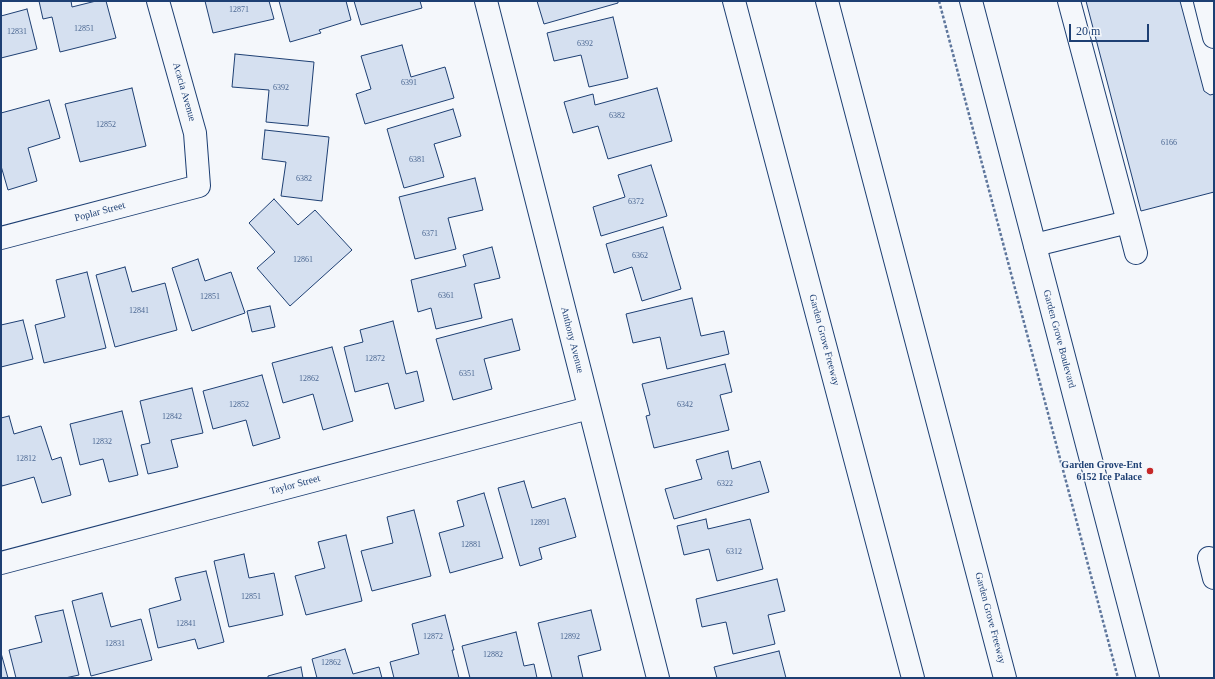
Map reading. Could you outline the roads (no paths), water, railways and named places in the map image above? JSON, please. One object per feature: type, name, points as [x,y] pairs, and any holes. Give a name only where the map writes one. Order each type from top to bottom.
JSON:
[{"type":"main road","name":"Acacia Avenue","points":[[158,1],[195,132],[199,186]]},
{"type":"main road","name":"Anthony Avenue","points":[[486,1],[658,678]]},
{"type":"main road","name":"Garden Grove Freeway","points":[[734,1],[913,678]]},
{"type":"main road","name":"Garden Grove Freeway","points":[[827,1],[1006,678]]},
{"type":"main road","name":"Garden Grove Boulevard","points":[[971,1],[1148,678]]},
{"type":"main road","points":[[1068,1],[1136,253]]},
{"type":"main road","points":[[1205,1],[1214,37]]},
{"type":"main road","name":"Poplar Street","points":[[1,238],[199,186]]},
{"type":"main road","points":[[1035,245],[1128,222]]},
{"type":"main road","name":"Taylor Street","points":[[1,562],[589,408]]},
{"type":"place","name":"Garden Grove-Ent 6152 Ice Palace","points":[[1150,471]]}]
